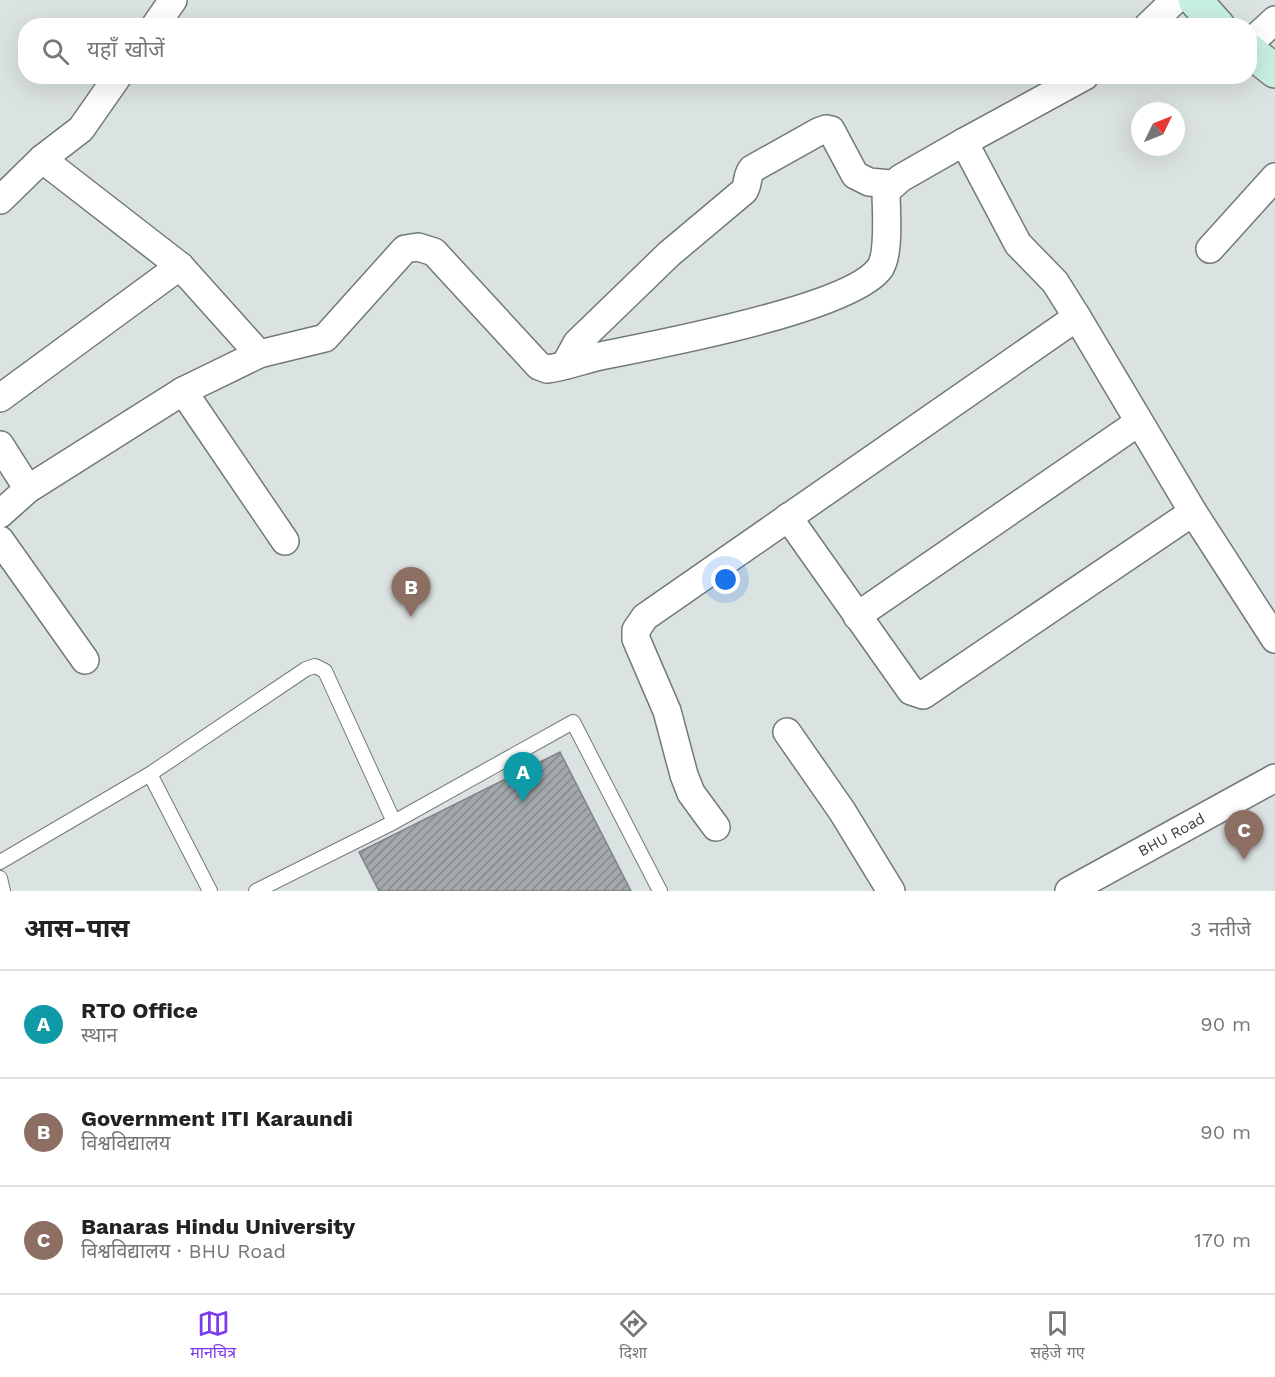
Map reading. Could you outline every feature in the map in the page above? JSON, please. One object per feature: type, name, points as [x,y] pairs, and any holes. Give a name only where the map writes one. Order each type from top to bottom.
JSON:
[{"type":"street","points":[[161,18],[173,0]]},
{"type":"street","points":[[1156,18],[1175,0]]},
{"type":"street","points":[[1195,0],[1211,18]]},
{"type":"street","points":[[1257,37],[1275,20]]},
{"type":"street","points":[[1257,57],[1275,71]]},
{"type":"street","points":[[0,200],[42,159],[81,129],[112,84]]},
{"type":"street","points":[[0,514],[28,489],[183,392],[259,354],[325,338],[405,249],[418,247],[434,252],[539,366],[547,369],[787,314],[862,284],[882,265],[885,253],[886,191],[891,184],[1070,84]]},
{"type":"street","points":[[565,365],[577,343],[669,254],[744,191],[748,174],[752,169],[808,137],[826,129],[831,130],[855,175],[869,182],[891,184]]},
{"type":"street","points":[[964,142],[1018,244],[1055,282],[1193,512],[1275,639]]},
{"type":"street","points":[[42,159],[180,266],[259,354]]},
{"type":"street","points":[[1210,249],[1275,177]]},
{"type":"street","points":[[0,398],[180,266]]},
{"type":"street","points":[[716,827],[691,793],[684,775],[668,711],[636,639],[636,630],[645,618],[1077,317]]},
{"type":"street","points":[[183,392],[285,541]]},
{"type":"street","points":[[857,616],[1139,422]]},
{"type":"street","points":[[0,445],[28,489]]},
{"type":"street","points":[[788,518],[911,691],[923,695],[1193,512]]},
{"type":"street","points":[[0,540],[85,660]]},
{"type":"street","points":[[787,732],[843,811],[891,891]]},
{"type":"street","name":"BHU Road","points":[[1069,891],[1275,778]]},
{"type":"lane","points":[[3,891],[0,861],[150,774],[306,669],[315,666],[325,671],[394,822]]},
{"type":"lane","points":[[256,891],[394,822],[573,723],[660,891]]},
{"type":"lane","points":[[150,774],[210,891]]},
{"type":"building","points":[[560,752],[631,891],[379,891],[359,852]]},
{"type":"place","name":"Government ITI Karaundi","points":[[411,617]]},
{"type":"place","name":"RTO Office","points":[[523,802]]},
{"type":"place","name":"Banaras Hindu University","points":[[1244,860]]}]
